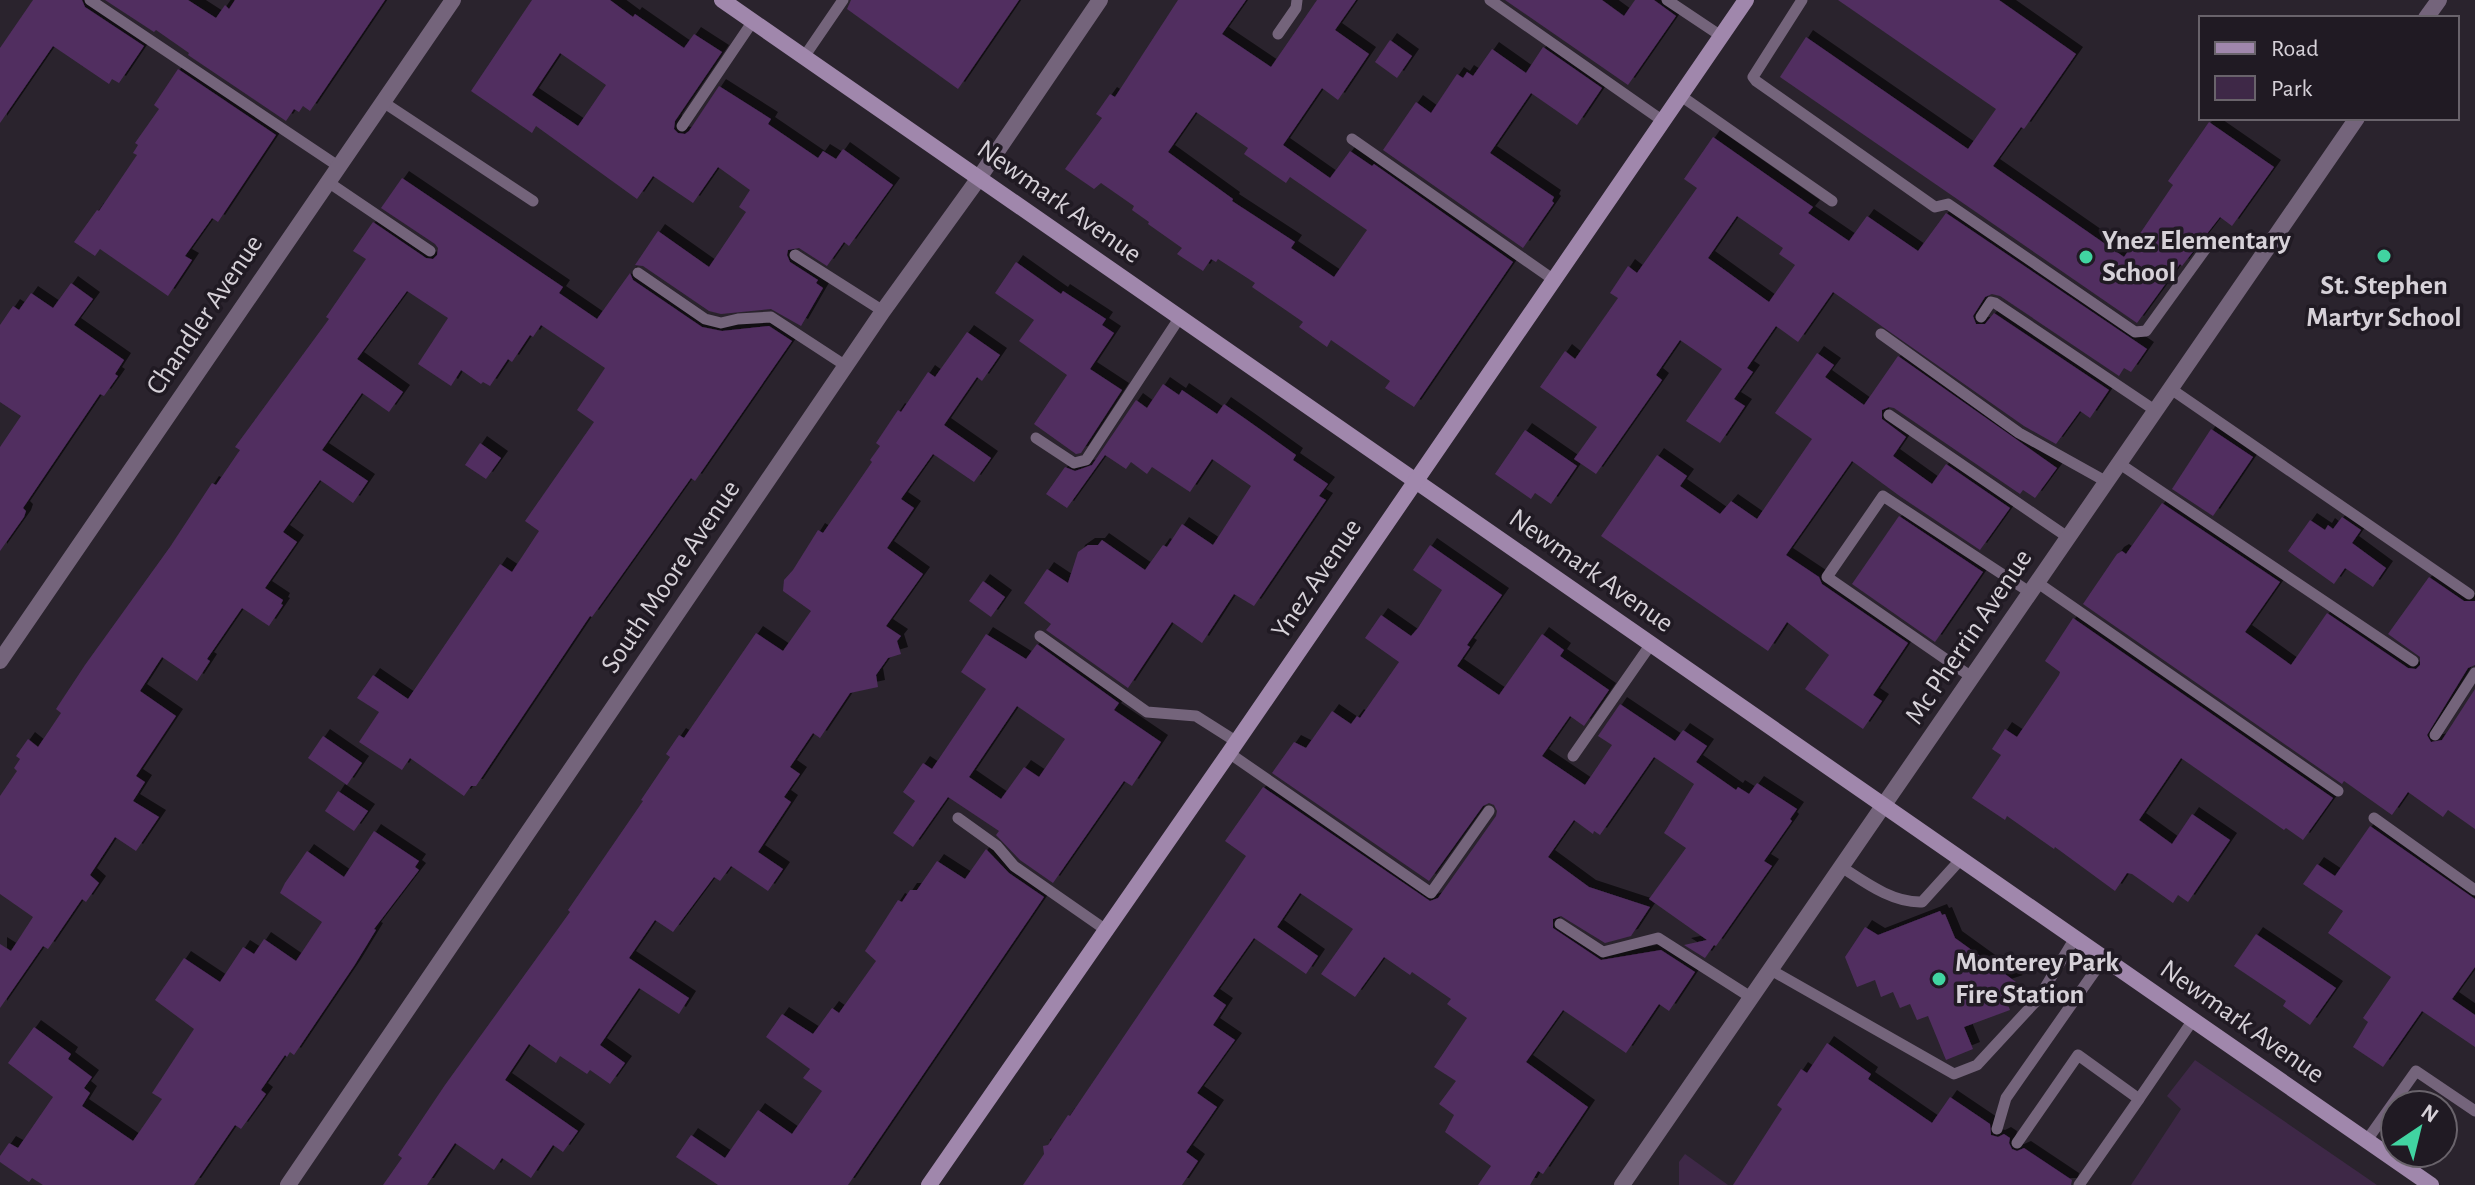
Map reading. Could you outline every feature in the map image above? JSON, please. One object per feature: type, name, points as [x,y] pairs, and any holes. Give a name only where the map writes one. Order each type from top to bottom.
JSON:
[{"type":"street","name":"Chandler Avenue","points":[[0,661],[453,0]]},
{"type":"street","name":"Newmark Avenue","points":[[722,0],[2431,1185]]},
{"type":"street","name":"South Moore Avenue","points":[[288,1185],[883,311],[979,178],[1100,0]]},
{"type":"street","name":"Ynez Avenue","points":[[929,1185],[1746,0]]},
{"type":"street","name":"Mc Pherrin Avenue","points":[[1622,1185],[2356,120]]},
{"type":"lane","points":[[90,0],[338,166]]},
{"type":"lane","points":[[804,57],[843,0]]},
{"type":"lane","points":[[1278,34],[1296,8],[1297,0]]},
{"type":"lane","points":[[1490,0],[1663,121]]},
{"type":"lane","points":[[1667,0],[1721,36]]},
{"type":"lane","points":[[1802,0],[1753,77],[1756,81],[1935,207],[1948,204],[2135,332],[2146,331],[2209,244]]},
{"type":"lane","points":[[682,126],[753,21]]},
{"type":"lane","points":[[1681,96],[1832,201]]},
{"type":"lane","points":[[383,102],[533,201]]},
{"type":"lane","points":[[1352,139],[1554,280]]},
{"type":"lane","points":[[328,182],[430,251]]},
{"type":"lane","points":[[795,255],[883,311]]},
{"type":"lane","points":[[638,273],[705,319],[721,323],[771,317],[846,366]]},
{"type":"lane","points":[[1981,317],[1991,302],[1995,303],[2156,411]]},
{"type":"lane","points":[[1036,438],[1074,463],[1086,460],[1180,317]]},
{"type":"lane","points":[[1881,334],[2019,433],[2107,482]]},
{"type":"lane","points":[[2171,389],[2469,594]]},
{"type":"lane","points":[[1889,415],[2069,538]]},
{"type":"lane","points":[[2120,464],[2413,661]]},
{"type":"lane","points":[[1973,678],[1827,577],[1883,496],[2035,588],[2338,791]]},
{"type":"lane","points":[[1040,636],[1147,712],[1196,716],[1233,748],[1431,893],[1489,811]]},
{"type":"lane","points":[[1573,756],[1651,644]]},
{"type":"lane","points":[[2435,735],[2475,673]]},
{"type":"lane","points":[[958,818],[997,846],[1014,866],[1106,930]]},
{"type":"lane","points":[[2374,818],[2475,890]]},
{"type":"lane","points":[[1843,868],[1906,902],[1922,902],[1961,859]]},
{"type":"lane","points":[[1560,924],[1603,952],[1658,938],[1752,998]]},
{"type":"lane","points":[[1771,970],[1954,1074],[1977,1065],[2038,999],[2075,938]]},
{"type":"lane","points":[[1997,1129],[2006,1098],[2104,958]]},
{"type":"lane","points":[[2079,1185],[2193,1020]]},
{"type":"lane","points":[[2017,1143],[2078,1055],[2139,1099]]},
{"type":"lane","points":[[2367,1140],[2416,1071],[2475,1111]]},
{"type":"green space","points":[[2195,1060],[2377,1185],[2131,1185],[2181,1109],[2167,1096]]},
{"type":"green space","points":[[1685,1154],[1728,1185],[1679,1185],[1679,1162]]},
{"type":"building","points":[[33,0],[82,0],[85,7],[144,46],[119,83],[112,79],[109,84],[53,46],[0,123],[0,48]]},
{"type":"building","points":[[105,0],[188,0],[216,18],[225,5],[229,9],[235,0],[385,0],[310,111],[303,106],[299,112],[294,109],[286,121],[156,30],[154,32]]},
{"type":"building","points":[[532,0],[610,0],[684,48],[694,34],[722,52],[675,121],[674,129],[678,133],[689,131],[719,86],[771,119],[768,124],[818,158],[823,151],[836,159],[843,149],[893,185],[849,246],[844,242],[827,266],[799,248],[788,250],[790,262],[818,280],[816,283],[823,288],[801,326],[771,309],[721,314],[709,311],[643,266],[635,265],[658,231],[709,267],[746,212],[739,207],[750,190],[718,167],[693,203],[653,176],[637,199],[536,126],[532,133],[471,91]],"holes":[[[560,53],[606,85],[578,126],[532,95]]]},
{"type":"building","points":[[851,0],[1019,0],[958,89],[847,9]]},
{"type":"building","points":[[1178,0],[1246,0],[1222,34],[1271,67],[1317,0],[1356,0],[1335,30],[1369,54],[1338,100],[1322,88],[1283,145],[1330,178],[1350,151],[1372,166],[1374,164],[1513,262],[1414,407],[1385,388],[1390,381],[1331,340],[1327,347],[1299,327],[1303,322],[1252,287],[1255,283],[1218,259],[1216,262],[1211,259],[1203,271],[1177,254],[1182,248],[1132,210],[1134,206],[1101,183],[1094,189],[1065,169],[1102,118],[1096,114],[1110,94],[1115,97]],"holes":[[[1196,112],[1248,148],[1244,154],[1286,183],[1290,177],[1367,230],[1334,277],[1291,248],[1295,242],[1232,201],[1168,152]]]},
{"type":"building","points":[[1505,0],[1602,0],[1624,16],[1635,0],[1654,0],[1676,16],[1628,85]]},
{"type":"building","points":[[1838,0],[1999,0],[2076,54],[2024,129],[2021,127],[1993,166],[2124,257],[2173,185],[2168,181],[2209,122],[2274,167],[2232,226],[2220,217],[2182,266],[2180,264],[2137,323],[1780,77],[1806,37],[1968,149],[1996,109]]},
{"type":"building","points":[[1390,40],[1412,56],[1397,78],[1375,62]]},
{"type":"building","points":[[1543,47],[1602,88],[1577,125],[1531,93],[1490,153],[1554,197],[1554,203],[1523,248],[1383,150],[1416,102],[1431,113],[1457,74],[1463,78],[1467,72],[1473,76],[1492,49],[1526,73]]},
{"type":"building","points":[[178,69],[276,135],[218,222],[212,218],[185,256],[192,260],[168,296],[100,249],[95,256],[74,242],[137,155],[133,153],[138,145],[135,143],[159,109],[154,105]]},
{"type":"building","points":[[1713,137],[1813,207],[1808,213],[1849,241],[1867,216],[1918,251],[1946,213],[2147,349],[2131,372],[2124,368],[2119,376],[2000,296],[1992,294],[1985,297],[1973,316],[1976,324],[1985,324],[1994,313],[2109,390],[2090,418],[2080,411],[2056,444],[2024,426],[1833,292],[1798,342],[1776,326],[1747,368],[1753,372],[1734,399],[1745,406],[1720,443],[1686,421],[1722,369],[1680,340],[1656,375],[1662,380],[1596,474],[1574,459],[1597,427],[1540,387],[1565,351],[1575,359],[1618,298],[1610,293],[1628,266],[1637,273],[1697,188],[1684,179]],"holes":[[[1737,216],[1783,248],[1779,254],[1795,265],[1769,302],[1708,258]]]},
{"type":"building","points":[[402,178],[563,287],[559,293],[597,319],[630,273],[633,280],[702,327],[722,331],[769,326],[792,341],[695,481],[691,478],[590,616],[476,786],[471,786],[464,796],[410,758],[402,770],[359,742],[379,712],[357,698],[373,675],[408,699],[500,564],[512,572],[539,531],[525,521],[594,422],[577,410],[605,368],[541,325],[533,337],[530,335],[512,362],[508,359],[490,386],[481,384],[461,370],[451,386],[418,364],[448,318],[407,291],[357,359],[403,392],[389,412],[362,393],[322,450],[368,481],[353,503],[320,480],[283,532],[297,542],[265,588],[283,600],[269,626],[242,608],[207,659],[210,661],[197,681],[162,657],[140,691],[176,716],[136,776],[145,782],[133,801],[159,817],[136,851],[115,837],[90,875],[99,883],[86,902],[82,899],[48,949],[43,946],[0,1008],[0,944],[11,951],[33,917],[0,894],[0,796],[17,771],[14,768],[20,759],[16,756],[28,739],[38,747],[61,713],[56,709],[85,665],[212,483],[216,485],[240,450],[235,447],[329,319],[326,317],[366,259],[353,251],[373,222],[426,258],[433,259],[437,255],[435,244],[381,208]]},
{"type":"building","points":[[1016,262],[1061,294],[1063,291],[1106,319],[1102,325],[1114,333],[1090,369],[1122,390],[1081,453],[1076,454],[1034,424],[1067,375],[1019,341],[1034,320],[995,293]]},
{"type":"building","points":[[71,283],[93,299],[74,325],[124,360],[115,374],[118,376],[104,396],[100,394],[23,508],[26,511],[24,517],[0,551],[0,447],[21,416],[0,402],[0,325],[13,306],[19,310],[31,293],[53,308]]},
{"type":"building","points":[[967,332],[1000,355],[982,381],[977,377],[944,425],[991,458],[974,482],[933,454],[901,499],[914,508],[887,548],[923,574],[886,626],[901,636],[897,641],[901,654],[888,658],[876,675],[878,687],[850,693],[820,738],[813,733],[790,767],[800,774],[784,797],[791,802],[758,852],[783,869],[768,891],[731,866],[720,881],[714,877],[673,932],[655,920],[629,958],[689,998],[679,1014],[639,988],[600,1045],[625,1063],[610,1084],[590,1070],[587,1074],[560,1056],[556,1063],[529,1044],[505,1080],[578,1131],[563,1152],[553,1145],[531,1178],[502,1158],[494,1170],[455,1143],[427,1185],[383,1185],[402,1158],[398,1155],[445,1085],[570,912],[568,910],[643,801],[670,757],[666,754],[679,735],[684,738],[756,633],[783,651],[811,611],[783,591],[784,580],[818,530],[823,533],[872,462],[870,460],[880,446],[876,443],[898,410],[901,412],[928,372],[935,377]]},
{"type":"building","points":[[1817,353],[1834,365],[1825,377],[1864,405],[1898,356],[2057,468],[2035,498],[2023,490],[2020,494],[1894,408],[1882,410],[1882,419],[1906,437],[1893,456],[1932,484],[1946,464],[2010,508],[1980,550],[1852,461],[1786,555],[1819,577],[1822,584],[1908,643],[1873,695],[1882,701],[1863,729],[1805,689],[1829,655],[1787,622],[1768,651],[1601,536],[1657,455],[1687,476],[1680,486],[1720,514],[1731,501],[1757,519],[1812,439],[1775,413]]},
{"type":"building","points":[[1163,384],[1179,395],[1182,390],[1217,414],[1224,404],[1296,455],[1293,460],[1328,484],[1319,496],[1326,500],[1254,606],[1234,594],[1202,643],[1172,622],[1128,688],[1046,630],[1051,624],[1024,603],[1047,569],[1068,583],[1078,552],[1088,545],[1098,545],[1102,540],[1145,570],[1163,545],[1167,547],[1182,524],[1213,545],[1251,486],[1212,459],[1190,492],[1152,467],[1147,474],[1131,462],[1126,469],[1105,455],[1067,508],[1046,494],[1065,467],[1075,471],[1092,465],[1136,400],[1147,408]]},
{"type":"building","points":[[2211,429],[2253,457],[2213,516],[2172,489]]},
{"type":"building","points":[[1525,430],[1577,466],[1551,504],[1535,493],[1531,499],[1495,474]]},
{"type":"building","points":[[480,443],[501,458],[486,479],[465,465]]},
{"type":"building","points":[[2162,503],[2280,582],[2245,632],[2291,665],[2327,613],[2408,668],[2416,669],[2420,665],[2420,657],[2388,634],[2429,577],[2464,601],[2475,601],[2475,665],[2468,668],[2427,735],[2431,742],[2442,740],[2475,689],[2475,829],[2448,810],[2443,817],[2408,792],[2392,815],[2344,781],[2342,784],[2083,604],[2117,554],[2122,551],[2126,554]]},
{"type":"building","points":[[1899,516],[1983,572],[1935,642],[1852,584]]},
{"type":"building","points":[[2342,517],[2361,530],[2352,543],[2386,568],[2373,587],[2345,568],[2334,584],[2288,551],[2310,520],[2325,530],[2328,525],[2333,529]]},
{"type":"building","points":[[1430,545],[1502,595],[1467,645],[1470,647],[1457,666],[1499,695],[1542,634],[1564,650],[1560,656],[1609,690],[1584,726],[1570,716],[1542,756],[1585,785],[1612,745],[1598,736],[1620,704],[1675,741],[1683,730],[1707,746],[1696,762],[1736,790],[1738,787],[1749,794],[1757,783],[1797,809],[1764,861],[1772,866],[1705,958],[1684,945],[1707,940],[1649,899],[1686,848],[1664,833],[1694,784],[1654,757],[1600,835],[1594,831],[1593,834],[1574,820],[1548,857],[1589,887],[1650,907],[1631,936],[1605,943],[1561,916],[1553,919],[1553,928],[1601,960],[1661,950],[1695,972],[1669,1011],[1659,1004],[1626,1053],[1563,1010],[1526,1062],[1588,1107],[1543,1174],[1538,1171],[1530,1185],[1478,1185],[1491,1166],[1445,1132],[1454,1115],[1439,1104],[1456,1081],[1434,1067],[1467,1018],[1447,1004],[1451,999],[1384,957],[1355,997],[1321,974],[1353,929],[1300,893],[1277,927],[1318,956],[1306,974],[1254,938],[1213,996],[1226,1005],[1213,1025],[1235,1040],[1197,1093],[1217,1107],[1186,1152],[1198,1161],[1182,1185],[1023,1185],[1044,1154],[1043,1146],[1048,1145],[1070,1116],[1246,856],[1225,841],[1263,787],[1430,901],[1438,898],[1496,816],[1494,805],[1489,803],[1483,806],[1429,881],[1272,773],[1294,742],[1306,748],[1332,711],[1351,724],[1357,716],[1360,718],[1399,662],[1365,638],[1381,615],[1411,636],[1418,628],[1442,590],[1413,570]]},
{"type":"building","points":[[983,581],[1005,597],[991,617],[969,601]]},
{"type":"building","points":[[2073,618],[2333,798],[2303,840],[2181,758],[2139,820],[2172,844],[2192,814],[2230,840],[2188,902],[2178,895],[2173,903],[2132,874],[2127,873],[2115,891],[2055,847],[1972,798],[2001,755],[1992,749],[2005,729],[2017,737],[2059,675],[2060,672],[2045,661]]},
{"type":"building","points":[[986,634],[1026,659],[1037,644],[1119,703],[1114,710],[1161,742],[1132,786],[1124,781],[1053,883],[1020,860],[996,835],[999,831],[948,797],[913,847],[893,833],[915,801],[903,792],[923,763],[932,769],[986,689],[961,672]],"holes":[[[1017,706],[1065,739],[1039,777],[1024,767],[1001,799],[969,777]]]},
{"type":"building","points":[[323,736],[362,763],[347,785],[308,758]]},
{"type":"building","points":[[338,791],[368,811],[354,831],[325,811]]},
{"type":"building","points":[[2370,826],[2475,899],[2475,967],[2452,999],[2475,1015],[2475,1047],[2422,1011],[2383,1067],[2353,1047],[2368,1022],[2363,1018],[2391,977],[2328,933],[2343,911],[2303,884],[2317,864],[2335,876]]},
{"type":"building","points":[[374,831],[419,861],[415,867],[419,870],[374,929],[354,966],[294,1055],[290,1052],[287,1057],[285,1055],[261,1090],[266,1094],[254,1111],[241,1129],[235,1125],[194,1185],[43,1185],[32,1178],[29,1182],[0,1162],[0,1156],[9,1143],[18,1148],[53,1097],[8,1063],[34,1027],[71,1054],[68,1059],[92,1077],[84,1088],[90,1093],[82,1106],[133,1141],[162,1099],[152,1093],[194,1029],[155,1000],[184,958],[220,982],[243,947],[254,954],[264,939],[296,961],[322,922],[280,893],[285,883],[307,851],[344,877]]},
{"type":"building","points":[[986,849],[1009,873],[1044,897],[848,1185],[718,1185],[676,1157],[691,1135],[725,1158],[758,1110],[792,1134],[822,1091],[803,1078],[810,1069],[766,1037],[782,1014],[813,1034],[832,1008],[839,1013],[876,961],[865,951],[898,900],[902,902],[910,890],[917,890],[937,861],[965,879]]},
{"type":"building","points":[[1940,911],[1942,915],[1945,914],[1955,938],[2016,982],[2001,987],[2010,1010],[1964,1027],[1973,1049],[1946,1060],[1928,1016],[1917,1020],[1910,1004],[1900,1008],[1893,992],[1881,997],[1875,980],[1857,987],[1845,957],[1865,927],[1878,935]]},
{"type":"building","points":[[2256,934],[2336,988],[2310,1025],[2283,1006],[2286,1001],[2234,966]]},
{"type":"building","points":[[1827,1043],[1871,1074],[1868,1079],[1932,1123],[1950,1097],[1990,1124],[1991,1135],[1998,1137],[2004,1134],[2010,1138],[2012,1149],[2017,1151],[2024,1148],[2072,1180],[2071,1185],[1733,1185],[1782,1109],[1777,1105],[1801,1069],[1807,1073]]},
{"type":"place","name":"St. Stephen Martyr School","points":[[2384,256]]},
{"type":"place","name":"Ynez Elementary School","points":[[2086,257]]},
{"type":"place","name":"Monterey Park Fire Station","points":[[1939,979]]}]
